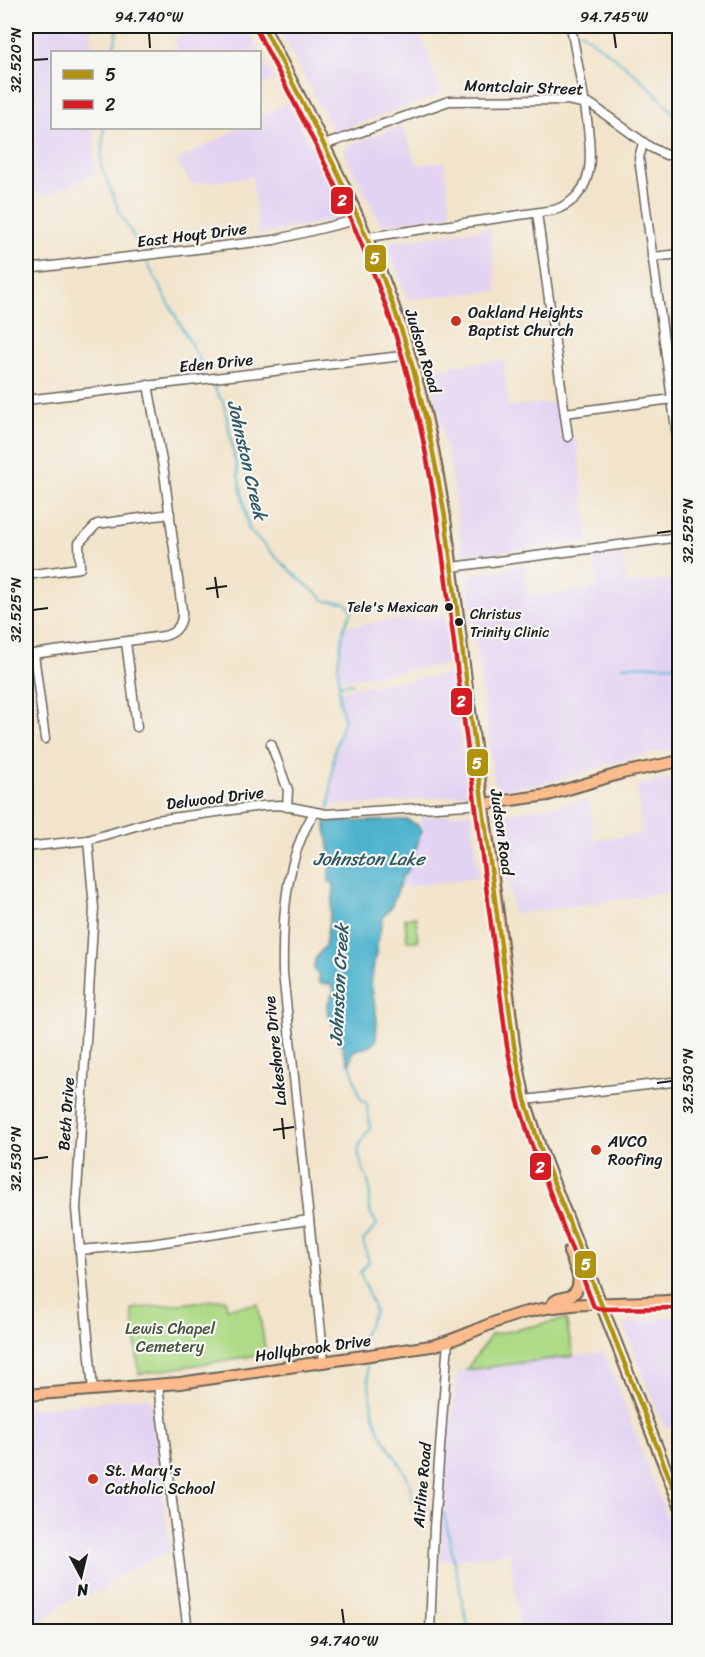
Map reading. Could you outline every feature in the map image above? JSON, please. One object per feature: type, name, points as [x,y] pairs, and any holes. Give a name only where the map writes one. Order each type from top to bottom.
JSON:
[{"type":"main road","name":"Judson Road","points":[[263,26],[360,219],[410,355],[432,440],[452,567],[514,1045],[525,1100],[542,1153],[680,1506]]},
{"type":"main road","points":[[483,804],[548,795],[632,770],[680,761]]},
{"type":"main road","points":[[550,1307],[556,1299],[567,1297],[577,1289],[578,1277],[569,1252],[576,1242]]},
{"type":"main road","name":"Hollybrook Drive","points":[[26,1395],[158,1385],[448,1341],[499,1320],[550,1307],[600,1302],[680,1300]]},
{"type":"street","points":[[368,237],[537,213],[566,205],[578,195],[585,183],[590,162],[571,26]]},
{"type":"street","points":[[674,26],[680,37]]},
{"type":"street","name":"Montclair Street","points":[[324,145],[454,100],[583,102],[599,109],[643,143],[663,153],[680,155]]},
{"type":"street","points":[[643,143],[639,158],[652,257],[676,399],[680,458]]},
{"type":"street","points":[[537,213],[568,436]]},
{"type":"street","name":"East Hoyt Drive","points":[[26,269],[274,240],[360,219]]},
{"type":"street","points":[[652,257],[680,255]]},
{"type":"street","name":"Eden Drive","points":[[26,399],[410,355]]},
{"type":"street","points":[[45,738],[30,654],[168,636],[180,625],[183,610],[170,514],[148,385]]},
{"type":"street","points":[[565,413],[676,399]]},
{"type":"street","points":[[26,575],[80,568],[79,543],[98,524],[170,514]]},
{"type":"street","points":[[452,567],[680,537]]},
{"type":"street","points":[[126,642],[137,727]]},
{"type":"street","points":[[271,744],[288,790],[287,807]]},
{"type":"street","name":"Delwood Drive","points":[[26,847],[88,840],[171,818],[262,806],[287,807],[314,813],[483,804]]},
{"type":"street","name":"Lakeshore Drive","points":[[314,813],[303,830],[294,854],[282,961],[285,1017],[324,1361]]},
{"type":"street","name":"Beth Drive","points":[[88,840],[94,908],[76,1200],[93,1390]]},
{"type":"street","points":[[525,1100],[680,1081]]},
{"type":"street","points":[[79,1250],[142,1245],[309,1220]]},
{"type":"street","name":"Airline Road","points":[[430,1632],[434,1528],[448,1341]]},
{"type":"street","points":[[158,1385],[188,1632]]},
{"type":"shaded area","points":[[26,26],[91,26],[92,51],[51,51],[51,129],[94,129],[95,174],[47,196],[26,190]]},
{"type":"shaded area","points":[[200,26],[246,26],[259,51],[179,51],[173,40]]},
{"type":"shaded area","points":[[277,26],[417,26],[442,94],[337,131],[333,130]]},
{"type":"shaded area","points":[[261,55],[274,79],[261,86]]},
{"type":"shaded area","points":[[288,102],[344,213],[334,219],[259,235],[252,177],[191,184],[177,161],[237,129],[261,129],[261,116]]},
{"type":"shaded area","points":[[403,126],[417,165],[444,162],[451,215],[381,225],[344,151],[348,145]]},
{"type":"shaded area","points":[[490,228],[497,291],[408,299],[387,246],[390,242]]},
{"type":"shaded area","points":[[504,360],[508,407],[557,402],[562,440],[576,438],[589,542],[463,556],[450,465],[429,369]]},
{"type":"shaded area","points":[[623,554],[627,585],[679,578],[679,748],[637,756],[552,782],[499,789],[495,785],[467,575],[525,565],[529,597],[598,588],[594,557]]},
{"type":"shaded area","points":[[444,614],[452,664],[339,680],[338,664],[344,627]]},
{"type":"shaded area","points":[[452,674],[468,794],[377,804],[328,805],[334,753],[344,718],[339,690]]},
{"type":"shaded area","points":[[679,776],[679,891],[513,914],[500,821],[504,814],[589,800],[594,840],[642,834],[637,786]]},
{"type":"shaded area","points":[[471,813],[479,878],[400,887],[419,842],[422,830],[421,817]]},
{"type":"shaded area","points":[[679,1316],[679,1427],[665,1428],[624,1326],[632,1322]]},
{"type":"shaded area","points":[[604,1352],[679,1549],[679,1631],[613,1631],[612,1627],[581,1632],[520,1631],[510,1552],[440,1561],[446,1461],[458,1371]]},
{"type":"shaded area","name":"St. Mary's Catholic School","points":[[148,1397],[151,1401],[170,1550],[109,1581],[105,1591],[77,1594],[26,1632],[26,1409]]},
{"type":"green space","points":[[416,917],[418,941],[407,941],[405,918]]},
{"type":"green space","name":"Lewis Chapel Cemetery","points":[[225,1299],[227,1308],[258,1304],[266,1354],[139,1374],[132,1309]]},
{"type":"green space","points":[[566,1319],[573,1356],[466,1370],[491,1335]]},
{"type":"water","name":"Johnston Lake","points":[[407,820],[418,825],[422,830],[410,867],[403,876],[391,907],[383,917],[371,983],[377,1019],[376,1041],[370,1046],[353,1051],[350,1065],[327,1012],[329,1000],[334,991],[330,984],[319,983],[318,973],[314,969],[315,959],[325,946],[334,890],[333,883],[329,881],[330,853],[325,822]]},
{"type":"waterway","name":"Johnston Creek","points":[[113,51],[118,26]]},
{"type":"waterway","points":[[579,31],[633,72],[680,121]]},
{"type":"waterway","name":"Johnston Creek","points":[[104,129],[101,166],[120,213],[140,248]]},
{"type":"waterway","name":"Johnston Creek","points":[[147,263],[206,372]]},
{"type":"waterway","name":"Johnston Creek","points":[[213,386],[224,404],[249,530],[289,570],[326,601],[346,603],[352,611],[344,627],[338,664],[340,704],[344,718],[334,753],[329,808]]},
{"type":"waterway","points":[[621,666],[680,665]]},
{"type":"waterway","points":[[339,685],[353,683]]},
{"type":"waterway","name":"Johnston Creek","points":[[350,1063],[360,1098],[367,1104],[370,1129],[363,1138],[359,1152],[370,1189],[369,1206],[377,1225],[363,1241],[369,1262],[360,1272],[375,1311],[362,1337],[363,1342]]},
{"type":"waterway","name":"Johnston Creek","points":[[367,1365],[377,1425],[406,1475],[411,1486],[411,1497],[415,1502],[428,1506]]},
{"type":"waterway","name":"Johnston Creek","points":[[444,1513],[469,1632]]},
{"type":"transit line","name":"5","points":[[263,26],[318,132],[368,240],[412,364],[445,517],[514,1045],[525,1100],[542,1153],[680,1505]]},
{"type":"transit line","name":"2","points":[[256,29],[338,191],[374,274],[414,399],[431,479],[443,561],[507,1046],[518,1101],[531,1143],[594,1307],[600,1309],[680,1308]]},
{"type":"place","name":"Oakland Heights Baptist Church","points":[[456,321]]},
{"type":"place","name":"Tele's Mexican","points":[[449,607]]},
{"type":"place","name":"Christus Trinity Clinic","points":[[459,622]]},
{"type":"place","name":"AVCO Roofing","points":[[596,1150]]},
{"type":"place","name":"St. Mary's Catholic School","points":[[93,1479]]}]
